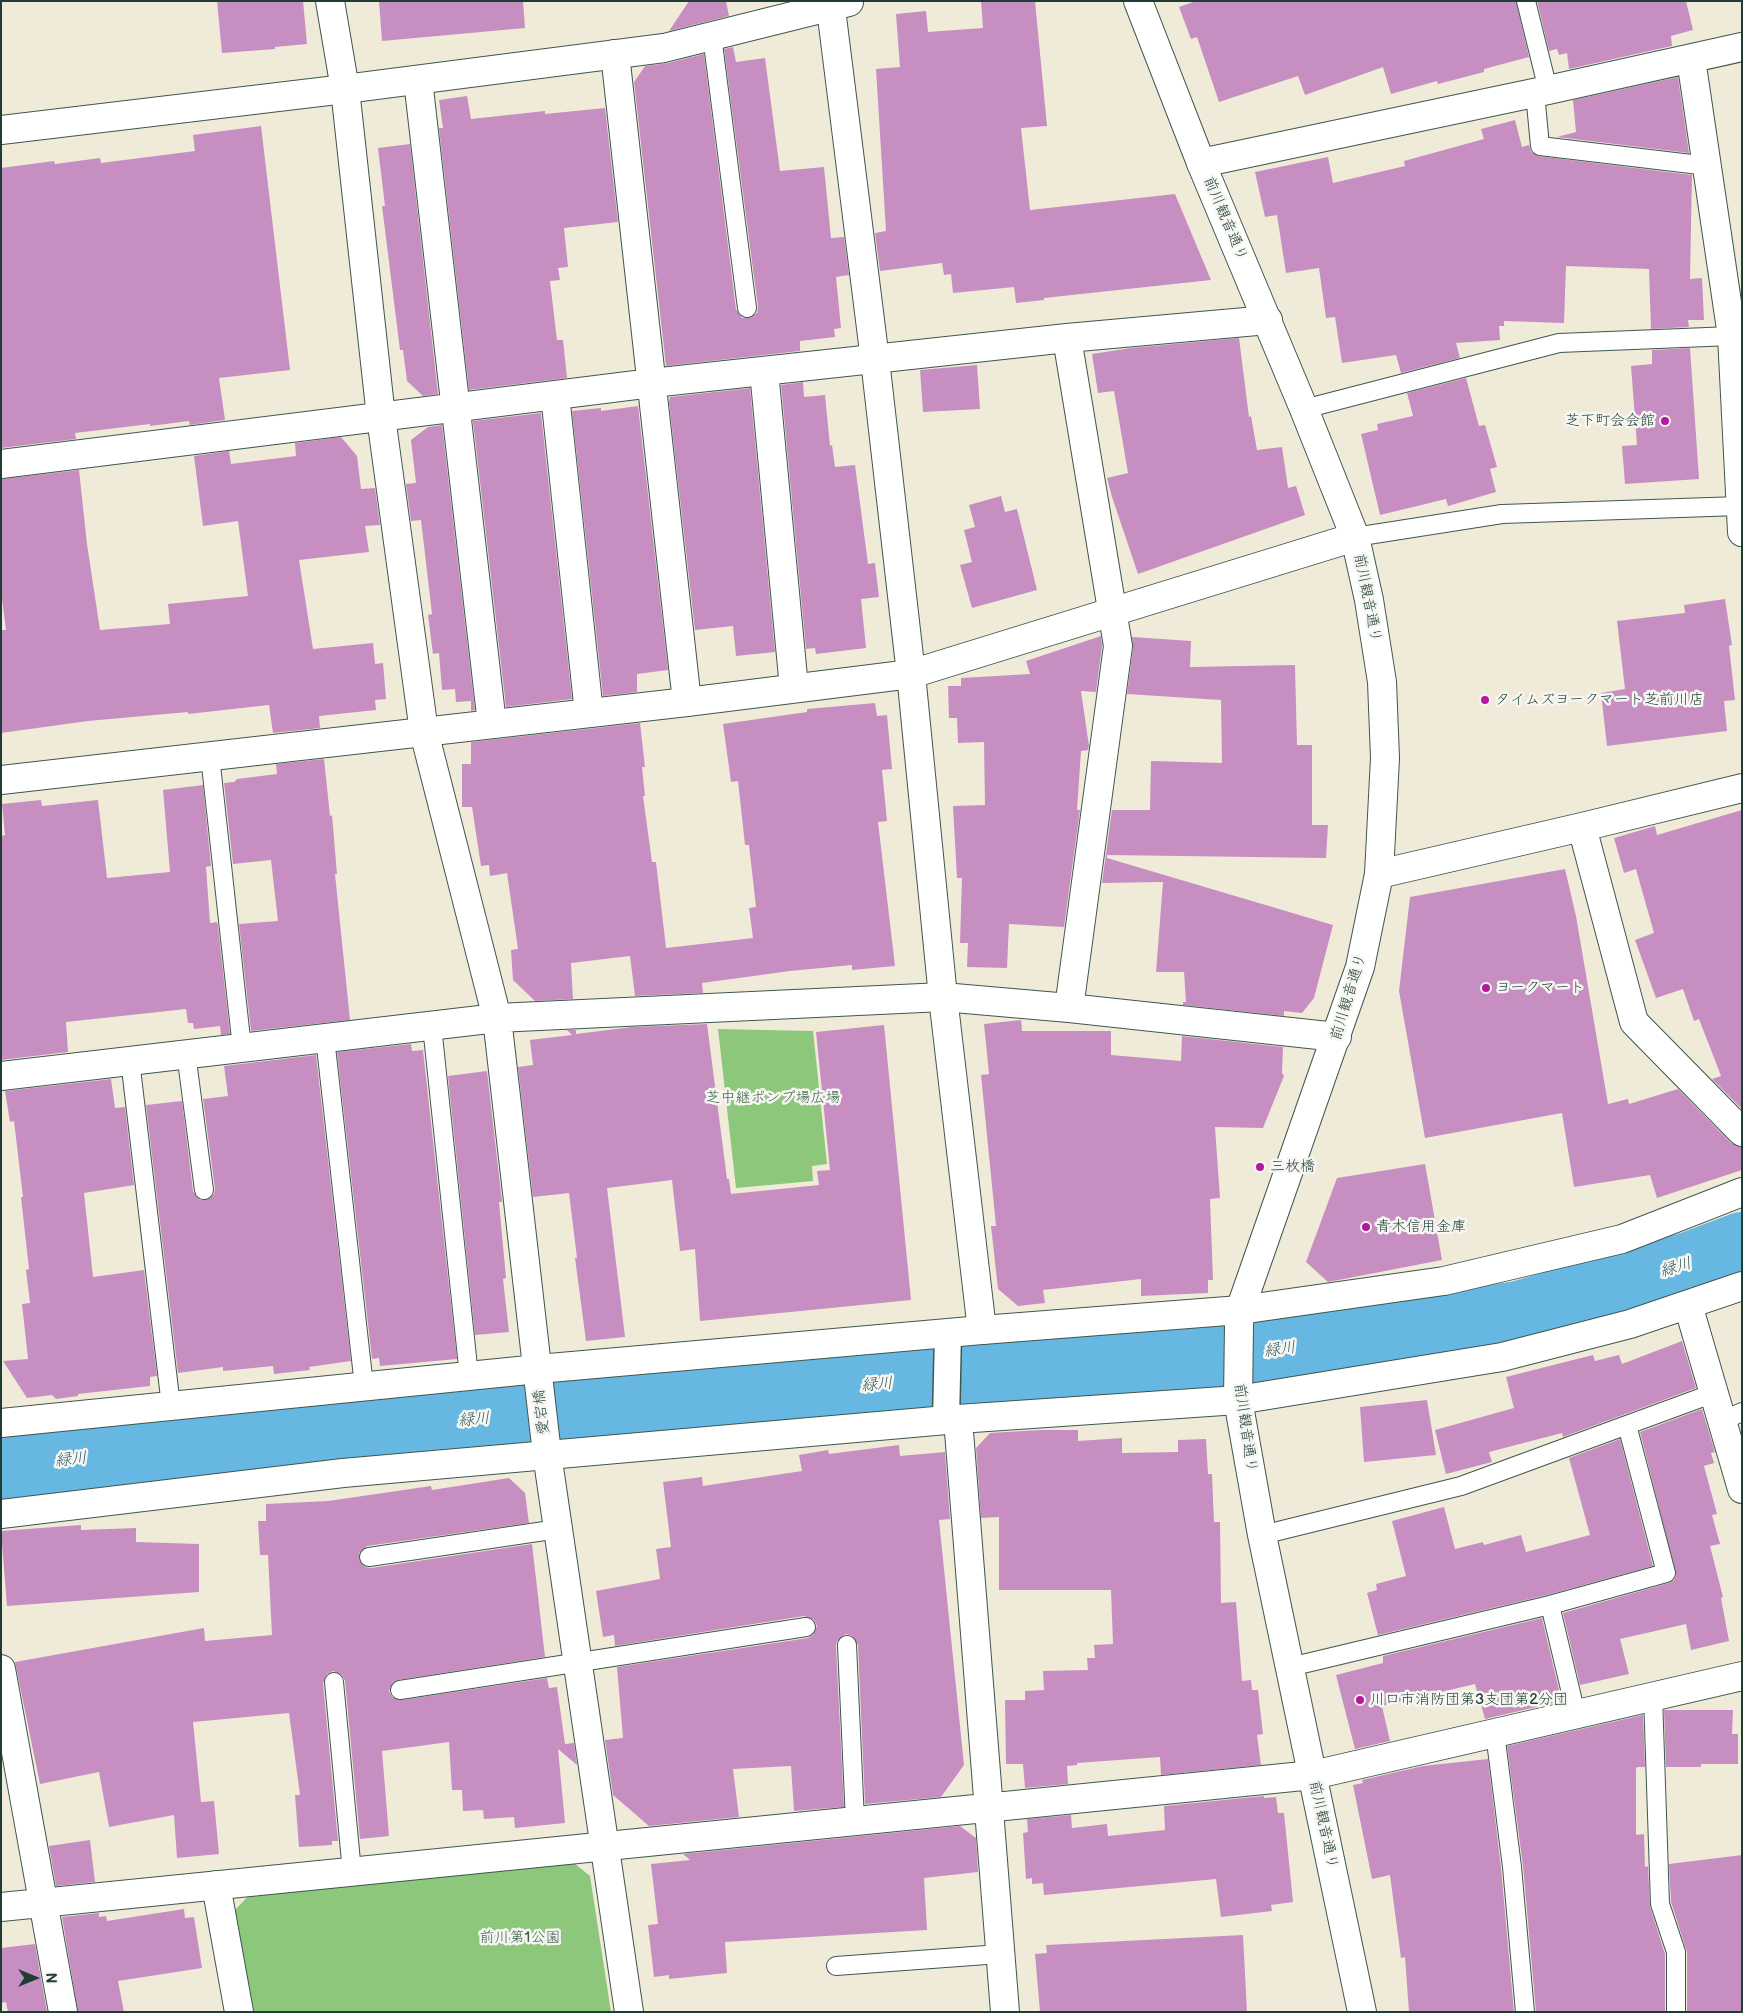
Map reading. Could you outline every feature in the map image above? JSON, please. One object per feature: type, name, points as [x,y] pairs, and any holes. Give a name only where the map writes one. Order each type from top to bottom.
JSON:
[{"type":"street","name":"愛宕橋","points":[[330,1],[345,89],[381,417],[424,732],[497,1018],[547,1453],[629,2012]]},
{"type":"street","name":"前川観音通り","points":[[1138,1],[1355,537],[1369,600],[1382,682],[1385,758],[1379,874],[1360,967],[1240,1318],[1238,1390],[1262,1535],[1362,2012]]},
{"type":"street","points":[[1,130],[418,80],[664,48],[837,3],[943,997],[982,1330]]},
{"type":"street","points":[[1202,163],[1541,92],[1742,47]]},
{"type":"street","points":[[615,54],[687,702]]},
{"type":"street","points":[[1691,59],[1732,336],[1741,519]]},
{"type":"street","points":[[418,80],[492,724]]},
{"type":"street","points":[[1,464],[652,383],[1067,338],[1268,320]]},
{"type":"street","points":[[1067,338],[1118,646],[1069,1008]]},
{"type":"street","points":[[764,371],[794,688]]},
{"type":"street","points":[[555,395],[589,713]]},
{"type":"street","points":[[1,780],[687,702],[910,674],[1355,537]]},
{"type":"street","points":[[1379,874],[1742,788]]},
{"type":"street","points":[[1582,827],[1634,1022],[1742,1132]]},
{"type":"street","points":[[1,1076],[497,1018],[943,997],[1069,1008],[1337,1037]]},
{"type":"street","points":[[1,1423],[469,1376],[982,1330],[1240,1318],[1444,1281],[1622,1239],[1742,1192]]},
{"type":"street","points":[[1,1514],[343,1473],[547,1453],[952,1420],[1238,1390],[1502,1357],[1630,1324],[1742,1286]]},
{"type":"street","points":[[1688,1305],[1714,1394],[1732,1416],[1742,1489]]},
{"type":"street","points":[[948,1333],[952,1420],[1005,2012]]},
{"type":"street","points":[[1,1669],[63,2012]]},
{"type":"street","points":[[1,1907],[1313,1776],[1495,1732],[1742,1676]]},
{"type":"street","points":[[216,1885],[239,2012]]},
{"type":"lane","points":[[1526,1],[1541,92],[1540,146],[1708,166]]},
{"type":"lane","points":[[712,36],[747,308]]},
{"type":"lane","points":[[1304,408],[1558,343],[1732,336]]},
{"type":"lane","points":[[1355,537],[1502,514],[1741,519]]},
{"type":"lane","points":[[210,756],[242,1048]]},
{"type":"lane","points":[[432,1026],[469,1376]]},
{"type":"lane","points":[[325,1038],[364,1386]]},
{"type":"lane","points":[[186,1053],[204,1190]]},
{"type":"lane","points":[[130,1060],[171,1406]]},
{"type":"lane","points":[[1262,1535],[1461,1486],[1714,1394]]},
{"type":"lane","points":[[1290,1667],[1550,1605],[1666,1573],[1627,1425]]},
{"type":"lane","points":[[368,1557],[558,1529]]},
{"type":"lane","points":[[1550,1605],[1576,1714]]},
{"type":"lane","points":[[400,1690],[806,1627]]},
{"type":"lane","points":[[848,1645],[856,1821]]},
{"type":"lane","points":[[334,1682],[352,1872]]},
{"type":"lane","points":[[1653,1696],[1660,1904],[1676,1952],[1676,2012]]},
{"type":"lane","points":[[1495,1732],[1512,1867],[1525,2012]]},
{"type":"lane","points":[[836,1966],[1000,1954]]},
{"type":"green space","name":"芝中継ポンプ場広場","points":[[718,1029],[813,1031],[827,1164],[812,1166],[813,1181],[736,1188]]},
{"type":"green space","name":"前川第1公園","points":[[568,1858],[590,1876],[611,2012],[254,2012],[235,1910],[250,1894]]},
{"type":"building","points":[[217,1],[303,1],[307,44],[275,47],[275,49],[222,53]]},
{"type":"building","points":[[379,1],[523,1],[525,28],[382,41]]},
{"type":"building","points":[[689,1],[726,1],[729,16],[669,31]]},
{"type":"building","points":[[981,1],[1035,1],[1047,126],[1021,128],[1030,210],[1175,194],[1211,280],[1044,298],[1044,300],[1016,303],[1014,287],[953,293],[951,274],[944,275],[942,263],[880,271],[875,233],[886,231],[876,69],[900,67],[896,14],[926,11],[928,32],[983,28]]},
{"type":"building","points":[[1196,1],[1516,1],[1529,57],[1484,69],[1484,72],[1438,84],[1437,81],[1391,94],[1383,67],[1305,95],[1298,76],[1219,102],[1197,37],[1191,39],[1179,7]]},
{"type":"building","points":[[1537,1],[1686,1],[1693,30],[1671,36],[1672,46],[1569,69],[1567,53],[1559,55],[1557,49],[1549,51]]},
{"type":"building","points":[[733,47],[736,62],[765,58],[780,171],[824,167],[831,238],[844,237],[849,275],[836,277],[841,328],[834,329],[835,337],[800,341],[800,351],[666,366],[634,82],[645,66],[668,63],[704,54],[736,309],[742,318],[749,318],[757,313],[758,307],[724,49]]},
{"type":"building","points":[[1678,77],[1689,153],[1557,137],[1576,132],[1573,100]]},
{"type":"building","points":[[467,96],[471,119],[545,111],[545,114],[605,108],[618,222],[564,228],[568,267],[558,268],[560,280],[550,281],[557,340],[563,340],[567,378],[469,390],[439,128],[443,128],[439,100]]},
{"type":"building","points":[[1515,120],[1522,147],[1529,145],[1531,152],[1538,156],[1692,175],[1690,279],[1702,278],[1704,320],[1688,320],[1689,327],[1651,329],[1649,269],[1566,266],[1564,323],[1504,321],[1504,326],[1499,326],[1500,340],[1456,343],[1460,358],[1401,373],[1396,355],[1342,363],[1335,317],[1326,318],[1319,268],[1286,273],[1277,215],[1265,217],[1255,172],[1328,157],[1333,183],[1405,166],[1404,161],[1484,139],[1481,129]]},
{"type":"building","points":[[261,126],[290,370],[219,378],[225,420],[190,425],[189,421],[150,426],[150,424],[75,433],[76,439],[1,448],[1,168],[54,161],[55,164],[100,158],[101,163],[195,151],[193,135]]},
{"type":"building","points":[[410,144],[438,394],[423,396],[407,381],[403,350],[400,350],[382,206],[385,206],[378,148]]},
{"type":"building","points":[[1239,338],[1249,417],[1251,416],[1257,450],[1282,447],[1288,488],[1296,486],[1305,515],[1138,574],[1107,478],[1128,473],[1114,391],[1098,393],[1092,354],[1131,348]]},
{"type":"building","points":[[1690,348],[1699,479],[1625,484],[1622,446],[1637,445],[1631,366],[1652,364],[1652,350]]},
{"type":"building","points":[[977,365],[980,409],[923,412],[920,370]]},
{"type":"building","points":[[1466,378],[1479,426],[1485,425],[1497,467],[1490,469],[1496,492],[1448,506],[1446,499],[1380,515],[1361,434],[1378,430],[1377,424],[1413,416],[1407,393]]},
{"type":"building","points":[[803,382],[804,397],[825,395],[830,446],[832,445],[835,467],[855,465],[868,564],[875,563],[879,597],[861,599],[866,648],[816,654],[815,648],[806,649],[781,385]]},
{"type":"building","points":[[750,388],[775,652],[736,656],[733,626],[695,630],[669,402],[670,397]]},
{"type":"building","points":[[638,406],[668,670],[637,674],[637,692],[603,696],[572,411],[601,408],[601,411]]},
{"type":"building","points":[[541,413],[572,699],[506,707],[473,421]]},
{"type":"building","points":[[442,425],[475,710],[471,711],[471,701],[456,702],[455,689],[442,690],[439,653],[433,654],[428,615],[432,614],[421,520],[411,521],[406,484],[416,483],[411,440],[428,427]]},
{"type":"building","points":[[341,437],[357,456],[361,489],[375,488],[380,525],[365,526],[369,552],[299,560],[313,649],[373,643],[375,664],[383,663],[386,699],[375,700],[376,710],[319,716],[320,728],[273,733],[269,705],[188,714],[188,712],[88,721],[1,733],[1,630],[6,630],[1,592],[1,479],[79,470],[87,544],[100,630],[170,624],[168,604],[248,596],[238,521],[203,526],[194,456],[229,451],[231,464],[296,456],[295,443]]},
{"type":"building","points":[[1001,496],[1005,512],[1017,509],[1037,590],[972,608],[960,565],[972,562],[964,530],[975,527],[969,505]]},
{"type":"building","points":[[1725,599],[1732,645],[1729,646],[1735,700],[1724,701],[1727,731],[1607,746],[1601,693],[1625,689],[1617,621],[1685,613],[1684,605]]},
{"type":"building","points":[[1101,636],[1102,646],[1096,692],[1081,691],[1089,746],[1088,750],[1081,751],[1077,810],[1080,810],[1064,927],[1009,924],[1007,968],[967,967],[968,943],[960,943],[962,878],[957,878],[953,806],[985,805],[984,742],[958,743],[957,718],[949,718],[948,686],[961,686],[961,678],[1030,674],[1026,661]]},
{"type":"building","points":[[1132,637],[1191,641],[1190,667],[1295,665],[1297,745],[1312,745],[1312,825],[1328,825],[1326,858],[1107,855],[1107,858],[1333,925],[1314,998],[1302,1013],[1284,1011],[1284,1016],[1183,1005],[1183,1002],[1186,1002],[1184,972],[1156,972],[1163,882],[1102,883],[1112,810],[1150,810],[1151,761],[1222,763],[1221,700],[1127,694],[1133,648]]},
{"type":"building","points":[[875,703],[877,716],[887,715],[892,769],[882,770],[887,821],[878,822],[895,966],[852,970],[852,965],[790,971],[702,983],[703,993],[635,996],[630,956],[571,963],[573,999],[535,1001],[513,980],[511,950],[518,949],[507,873],[490,876],[489,865],[481,866],[472,807],[462,807],[462,764],[471,764],[471,742],[640,723],[645,767],[642,767],[645,796],[643,796],[652,862],[656,862],[666,948],[753,938],[749,908],[756,907],[749,845],[745,845],[738,781],[731,782],[723,724],[807,712],[807,709]]},
{"type":"building","points":[[324,759],[330,816],[332,815],[337,874],[335,874],[350,1020],[251,1031],[239,924],[278,921],[271,860],[233,864],[224,783],[234,782],[237,779],[277,774],[276,764]]},
{"type":"building","points":[[203,785],[211,866],[206,867],[210,923],[217,922],[218,926],[230,1034],[221,1035],[220,1026],[194,1029],[193,1023],[188,1023],[186,1009],[66,1022],[68,1052],[1,1060],[1,836],[5,835],[2,804],[41,800],[42,806],[98,800],[107,878],[170,872],[163,790]]},
{"type":"building","points":[[1742,810],[1742,1109],[1712,1079],[1721,1076],[1699,1019],[1694,1021],[1683,989],[1656,998],[1635,940],[1654,933],[1636,869],[1624,873],[1614,838],[1655,826],[1657,835]]},
{"type":"building","points":[[1565,869],[1576,916],[1608,1104],[1628,1099],[1629,1104],[1678,1089],[1731,1143],[1742,1147],[1742,1170],[1657,1198],[1650,1175],[1574,1187],[1562,1113],[1425,1138],[1399,991],[1410,897]]},
{"type":"building","points":[[1021,1020],[1022,1031],[1111,1031],[1111,1055],[1181,1061],[1182,1036],[1283,1047],[1282,1073],[1284,1076],[1263,1128],[1215,1127],[1220,1198],[1210,1199],[1213,1280],[1208,1280],[1208,1293],[1141,1296],[1141,1279],[1043,1290],[1045,1303],[1018,1306],[998,1289],[991,1226],[996,1226],[981,1075],[989,1074],[984,1024]]},
{"type":"building","points":[[707,1024],[727,1179],[729,1179],[731,1194],[819,1185],[817,1171],[830,1170],[816,1032],[884,1025],[911,1300],[700,1321],[695,1249],[680,1251],[672,1180],[607,1188],[625,1337],[586,1341],[569,1193],[533,1197],[518,1067],[533,1065],[530,1040],[572,1035],[567,1030],[576,1030],[576,1034],[632,1027]]},
{"type":"building","points":[[411,1044],[412,1051],[423,1050],[457,1359],[380,1366],[379,1358],[372,1359],[337,1052]]},
{"type":"building","points":[[316,1055],[351,1361],[309,1367],[310,1370],[274,1374],[273,1366],[223,1371],[223,1367],[178,1373],[146,1105],[182,1101],[193,1191],[200,1200],[206,1200],[214,1194],[215,1189],[203,1099],[228,1096],[224,1066]]},
{"type":"building","points":[[487,1071],[502,1202],[499,1202],[506,1278],[503,1279],[509,1332],[475,1335],[448,1076]]},
{"type":"building","points":[[111,1079],[115,1108],[125,1107],[134,1185],[84,1193],[93,1277],[144,1270],[157,1376],[150,1377],[150,1386],[78,1394],[78,1396],[56,1399],[52,1395],[27,1398],[3,1361],[28,1359],[22,1304],[30,1303],[26,1270],[29,1269],[21,1197],[23,1197],[14,1121],[10,1122],[5,1091]]},
{"type":"building","points":[[1425,1164],[1442,1260],[1328,1282],[1306,1262],[1337,1178]]},
{"type":"building","points":[[1682,1341],[1696,1388],[1563,1437],[1562,1433],[1489,1452],[1492,1462],[1446,1474],[1435,1430],[1514,1408],[1506,1377],[1593,1355],[1595,1361],[1619,1355],[1622,1364]]},
{"type":"building","points":[[1427,1400],[1436,1455],[1364,1462],[1360,1407]]},
{"type":"building","points":[[1702,1409],[1715,1452],[1711,1453],[1714,1463],[1704,1466],[1717,1514],[1712,1515],[1720,1544],[1710,1546],[1723,1597],[1721,1598],[1729,1641],[1691,1650],[1686,1624],[1620,1639],[1629,1674],[1580,1685],[1563,1613],[1669,1583],[1674,1580],[1676,1575],[1640,1432]]},
{"type":"building","points":[[1078,1430],[1078,1441],[1122,1438],[1122,1453],[1178,1452],[1178,1440],[1206,1439],[1208,1474],[1212,1474],[1214,1522],[1220,1522],[1221,1603],[1236,1602],[1242,1681],[1251,1680],[1252,1690],[1258,1690],[1263,1734],[1257,1735],[1261,1765],[1161,1775],[1160,1757],[1077,1763],[1077,1765],[1067,1766],[1068,1784],[1025,1788],[1023,1764],[1006,1764],[1005,1700],[1025,1700],[1025,1691],[1044,1690],[1043,1671],[1088,1670],[1087,1658],[1095,1658],[1094,1645],[1113,1644],[1111,1590],[999,1590],[999,1517],[981,1518],[976,1448],[990,1433]]},
{"type":"building","points":[[1620,1439],[1653,1566],[1547,1595],[1378,1635],[1367,1593],[1377,1590],[1376,1584],[1406,1576],[1392,1521],[1444,1507],[1455,1549],[1483,1542],[1484,1545],[1521,1535],[1526,1552],[1590,1535],[1569,1458]]},
{"type":"building","points":[[899,1445],[900,1456],[945,1452],[950,1519],[939,1520],[964,1765],[941,1797],[865,1804],[858,1645],[852,1636],[846,1634],[838,1640],[836,1645],[844,1807],[794,1811],[791,1766],[733,1769],[739,1817],[649,1826],[613,1795],[605,1740],[623,1738],[617,1667],[808,1638],[813,1635],[817,1626],[814,1620],[804,1616],[615,1646],[614,1635],[603,1637],[596,1591],[660,1579],[656,1549],[671,1547],[663,1482],[702,1477],[703,1486],[802,1471],[799,1455],[828,1450],[829,1454]]},
{"type":"building","points":[[509,1478],[525,1493],[529,1523],[367,1546],[359,1553],[359,1559],[365,1567],[371,1568],[532,1544],[545,1657],[398,1680],[393,1682],[389,1691],[392,1697],[402,1700],[547,1678],[549,1688],[557,1687],[565,1744],[574,1743],[577,1765],[558,1749],[565,1823],[515,1828],[514,1817],[484,1819],[483,1810],[463,1811],[462,1790],[452,1790],[449,1742],[382,1751],[389,1836],[360,1839],[345,1681],[342,1675],[333,1671],[327,1674],[323,1683],[338,1841],[332,1841],[332,1845],[299,1847],[295,1795],[300,1795],[289,1713],[193,1722],[201,1802],[214,1801],[219,1854],[177,1858],[174,1815],[109,1827],[99,1772],[40,1784],[15,1662],[204,1628],[205,1641],[272,1635],[268,1555],[260,1555],[258,1521],[266,1521],[266,1504],[328,1501],[431,1486],[432,1490]]},
{"type":"building","points":[[81,1525],[81,1530],[136,1528],[136,1542],[199,1544],[199,1592],[7,1606],[1,1531]]},
{"type":"building","points":[[1542,1618],[1559,1690],[1558,1700],[1562,1701],[1485,1719],[1475,1684],[1382,1706],[1390,1741],[1355,1749],[1336,1675],[1383,1663],[1383,1656]]},
{"type":"building","points":[[1664,1710],[1733,1710],[1732,1734],[1738,1734],[1738,1764],[1701,1764],[1701,1767],[1666,1767]]},
{"type":"building","points":[[1643,1715],[1645,1767],[1637,1767],[1636,1769],[1636,1835],[1644,1834],[1645,1867],[1648,1866],[1650,1907],[1665,1954],[1665,2012],[1536,2012],[1523,1866],[1507,1746]]},
{"type":"building","points":[[1488,1759],[1501,1868],[1514,2012],[1409,2012],[1405,1957],[1401,1958],[1390,1875],[1372,1879],[1353,1785],[1363,1783],[1362,1780],[1423,1766]]},
{"type":"building","points":[[1264,1796],[1264,1798],[1276,1797],[1278,1813],[1284,1813],[1293,1902],[1271,1905],[1272,1911],[1221,1917],[1216,1879],[1044,1895],[1043,1883],[1032,1884],[1032,1878],[1026,1879],[1023,1833],[1028,1832],[1027,1819],[1071,1815],[1072,1828],[1107,1824],[1108,1836],[1165,1830],[1164,1806]]},
{"type":"building","points":[[960,1826],[976,1838],[978,1872],[924,1878],[927,1930],[725,1942],[727,1973],[669,1979],[669,1975],[654,1977],[648,1925],[658,1924],[651,1864],[690,1860],[683,1854]]},
{"type":"building","points":[[90,1840],[95,1882],[56,1886],[49,1846]]},
{"type":"building","points":[[1742,1855],[1742,2012],[1687,2012],[1687,1952],[1671,1902],[1669,1864]]},
{"type":"building","points":[[184,1909],[185,1918],[194,1917],[202,1968],[118,1981],[124,2012],[78,2012],[62,1917],[99,1913],[99,1917],[106,1916],[107,1921]]},
{"type":"building","points":[[1243,1935],[1247,2012],[1040,2012],[1035,1954],[1047,1953],[1046,1945]]},
{"type":"building","points":[[35,1944],[47,2012],[8,2012],[6,2002],[1,2003],[1,1948]]},
{"type":"waterway","name":"緑川","points":[[1,1467],[462,1421],[914,1380],[1266,1352],[1519,1314],[1689,1265],[1742,1245]]},
{"type":"place","name":"芝下町会会館","points":[[1665,421]]},
{"type":"place","name":"タイムズヨークマート芝前川店","points":[[1485,700]]},
{"type":"place","name":"ヨークマート","points":[[1486,988]]},
{"type":"place","name":"三枚橋","points":[[1260,1167]]},
{"type":"place","name":"青木信用金庫","points":[[1366,1227]]},
{"type":"place","name":"川口市消防団第3支団第2分団","points":[[1360,1700]]}]
